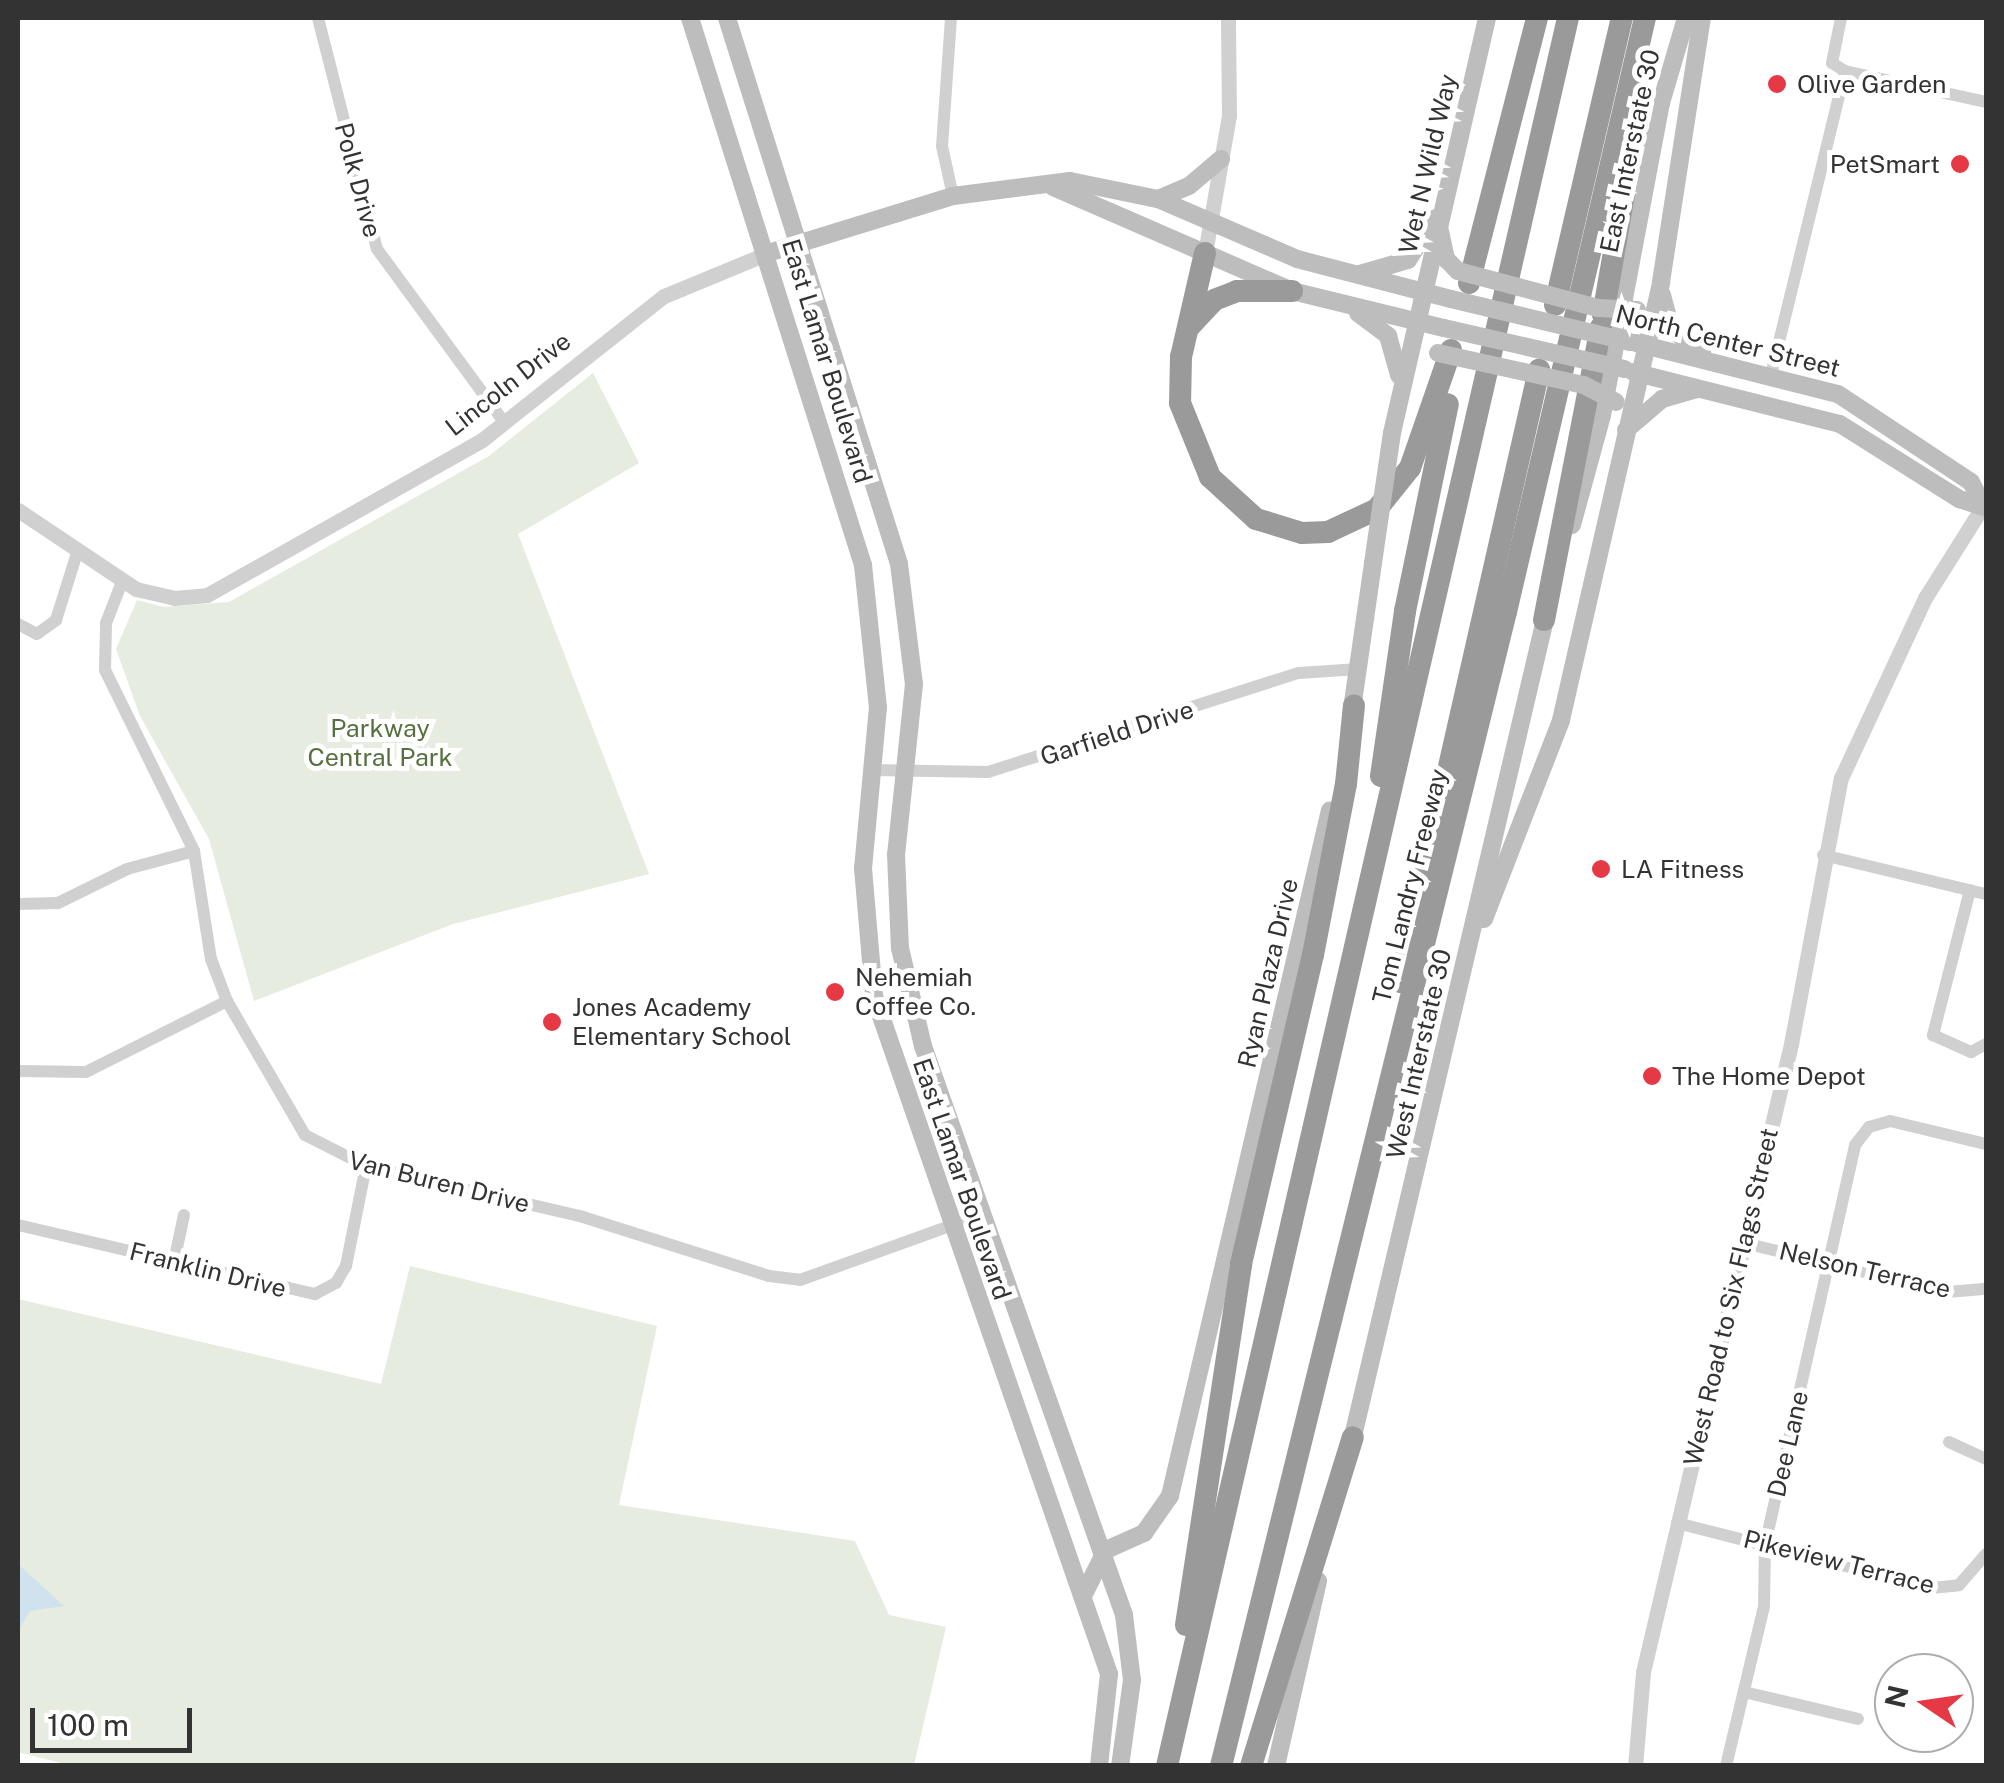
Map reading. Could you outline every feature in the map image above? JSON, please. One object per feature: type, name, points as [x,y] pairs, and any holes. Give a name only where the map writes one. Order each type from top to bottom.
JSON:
[{"type":"highway","points":[[1366,890],[1405,611],[1452,344],[1536,18]]},
{"type":"highway","name":"Tom Landry Freeway","points":[[1167,1766],[1568,18]]},
{"type":"highway","points":[[1369,1168],[1372,1106],[1422,867],[1622,18]]},
{"type":"highway","name":"Tom Landry Freeway","points":[[1221,1766],[1645,18]]},
{"type":"highway","points":[[1544,620],[1655,18]]},
{"type":"highway","points":[[1205,253],[1188,328],[1180,403],[1197,457],[1238,506],[1256,519],[1302,533],[1355,524],[1402,482],[1452,344]]},
{"type":"highway","points":[[1188,328],[1214,300],[1237,291],[1292,291]]},
{"type":"highway","points":[[1167,1766],[1238,1283],[1312,956],[1346,784],[1354,705]]},
{"type":"highway","points":[[1251,1766],[1353,1437]]},
{"type":"main road","name":"East Lamar Boulevard","points":[[690,18],[768,253],[863,565],[877,670],[863,868],[874,996],[1109,1674],[1100,1766]]},
{"type":"main road","name":"East Lamar Boulevard","points":[[727,18],[899,564],[914,684],[896,854],[900,948],[923,1046],[981,1215],[1106,1550],[1124,1615],[1132,1680],[1120,1766]]},
{"type":"main road","name":"Wet N Wild Way","points":[[1417,321],[1487,18]]},
{"type":"main road","name":"East Interstate 30","points":[[1626,366],[1661,103],[1686,18]]},
{"type":"main road","points":[[1467,961],[1561,720],[1626,430],[1626,366],[1660,289],[1702,18]]},
{"type":"main road","points":[[1158,199],[1190,186],[1220,160]]},
{"type":"main road","name":"Lincoln Drive","points":[[768,253],[953,196],[1008,186],[1089,183],[1158,199],[1350,276],[1424,292]]},
{"type":"main road","name":"Lincoln Drive","points":[[1053,186],[1292,291],[1417,321]]},
{"type":"main road","points":[[1350,276],[1408,260],[1446,196]]},
{"type":"main road","points":[[1439,226],[1446,259],[1466,288],[1637,310],[1660,289]]},
{"type":"main road","name":"North Center Street","points":[[1424,292],[1466,288],[1639,343],[1838,394],[1888,422],[1971,482],[1985,505]]},
{"type":"main road","points":[[1660,289],[1671,329],[1719,363]]},
{"type":"main road","points":[[1345,305],[1388,336],[1402,386]]},
{"type":"main road","name":"North Center Street","points":[[1417,321],[1452,344],[1626,366],[1840,424],[1959,500],[1985,505]]},
{"type":"main road","name":"Ryan Plaza Drive","points":[[1106,1550],[1144,1533],[1170,1496],[1354,705],[1392,433],[1417,321]]},
{"type":"main road","points":[[1402,386],[1420,360],[1452,344],[1584,385],[1616,402],[1626,430]]},
{"type":"main road","name":"West Interstate 30","points":[[1276,1766],[1544,620],[1626,366]]},
{"type":"main road","points":[[1626,430],[1662,399],[1702,388]]},
{"type":"main road","points":[[1083,1596],[1106,1550]]},
{"type":"street","name":"Polk Drive","points":[[318,18],[377,248],[504,424]]},
{"type":"street","points":[[951,18],[942,146],[953,196]]},
{"type":"street","points":[[1205,253],[1232,76],[1228,18]]},
{"type":"street","points":[[1841,18],[1832,63],[1845,71],[1986,102]]},
{"type":"street","points":[[1772,374],[1845,71]]},
{"type":"street","name":"Lincoln Drive","points":[[18,510],[122,582],[152,594],[207,595],[427,475],[504,424],[642,310],[768,253]]},
{"type":"street","name":"West Road to Six Flags Street","points":[[1636,1766],[1644,1672],[1791,1044],[1823,855],[1858,732],[1942,566],[1985,505]]},
{"type":"street","points":[[18,624],[37,634],[56,620],[78,553]]},
{"type":"street","name":"Van Buren Drive","points":[[122,582],[106,623],[104,670],[194,851],[211,958],[227,1001],[304,1135],[366,1166],[582,1217],[738,1272],[800,1280],[981,1215]]},
{"type":"street","name":"Garfield Drive","points":[[872,770],[971,775],[1004,768],[1299,673],[1359,670]]},
{"type":"street","points":[[18,904],[58,904],[127,869],[194,851]]},
{"type":"street","points":[[1823,855],[1986,894]]},
{"type":"street","points":[[1970,890],[1932,1035],[1970,1052],[1986,1044]]},
{"type":"street","points":[[18,1072],[86,1072],[227,1001]]},
{"type":"street","name":"Dee Lane","points":[[1726,1766],[1764,1606],[1765,1544],[1855,1145],[1869,1127],[1890,1121],[1986,1144]]},
{"type":"street","name":"Franklin Drive","points":[[18,1225],[299,1292],[325,1291],[346,1266],[366,1166]]},
{"type":"street","points":[[174,1262],[184,1215]]},
{"type":"street","name":"Nelson Terrace","points":[[1744,1243],[1948,1292],[1986,1289]]},
{"type":"street","points":[[1950,1442],[1986,1459]]},
{"type":"street","name":"Pikeview Terrace","points":[[1677,1523],[1947,1588],[1969,1577],[1986,1554]]},
{"type":"street","points":[[1744,1692],[1858,1719]]},
{"type":"green space","name":"Parkway Central Park","points":[[593,373],[639,463],[518,534],[649,874],[453,924],[254,1001],[209,839],[140,716],[116,649],[137,600],[164,607],[229,602],[489,456]]},
{"type":"green space","points":[[410,1266],[657,1326],[619,1505],[855,1541],[889,1615],[946,1627],[914,1765],[72,1766],[18,1752],[18,1299],[381,1384]]},
{"type":"water","points":[[18,1564],[64,1606],[30,1611],[18,1631]]},
{"type":"place","name":"Olive Garden","points":[[1777,84]]},
{"type":"place","name":"PetSmart","points":[[1960,164]]},
{"type":"place","name":"LA Fitness","points":[[1601,869]]},
{"type":"place","name":"Nehemiah Coffee Co.","points":[[835,992]]},
{"type":"place","name":"Jones Academy Elementary School","points":[[552,1022]]},
{"type":"place","name":"The Home Depot","points":[[1652,1076]]}]
